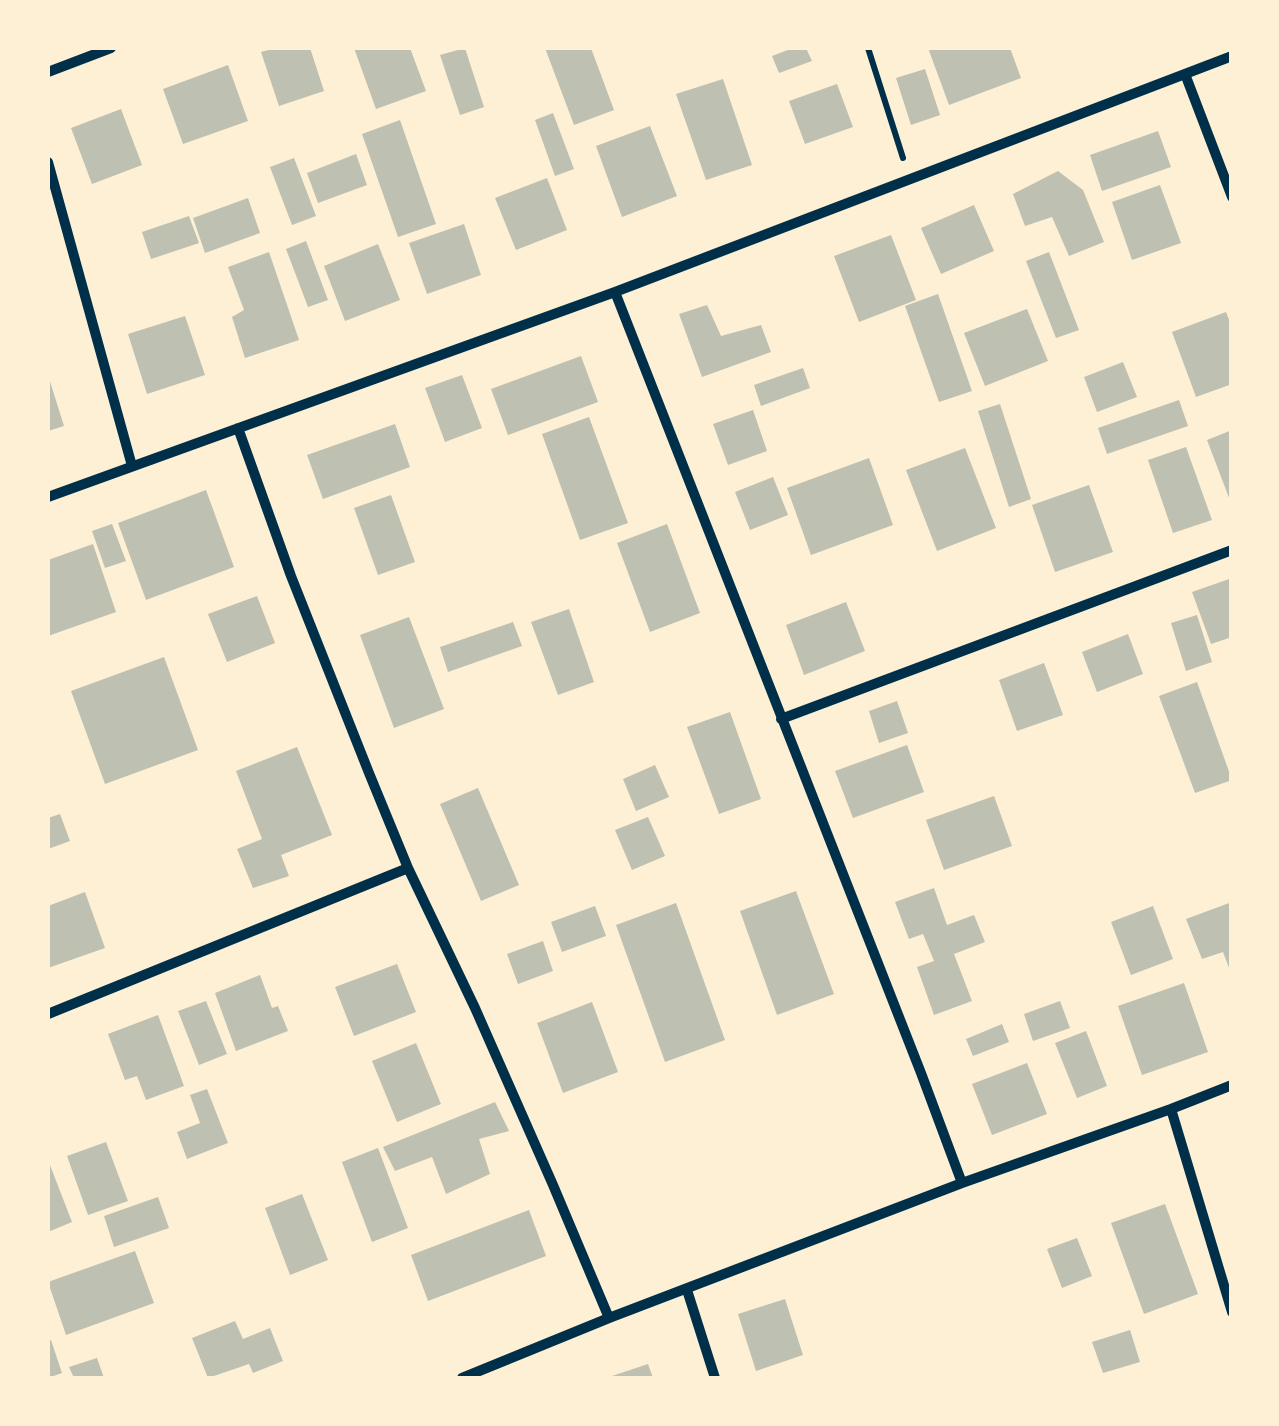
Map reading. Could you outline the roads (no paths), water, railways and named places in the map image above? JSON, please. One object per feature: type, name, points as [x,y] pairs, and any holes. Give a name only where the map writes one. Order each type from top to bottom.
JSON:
[{"type":"street","points":[[48,72],[112,48]]},
{"type":"street","points":[[48,496],[614,292],[1232,56]]},
{"type":"street","points":[[1185,74],[1232,197]]},
{"type":"street","points":[[48,162],[132,466]]},
{"type":"street","points":[[614,292],[962,1183]]},
{"type":"street","points":[[238,428],[408,868],[475,1008],[609,1318]]},
{"type":"street","points":[[782,719],[1232,550]]},
{"type":"street","points":[[48,1014],[408,868]]},
{"type":"street","points":[[462,1378],[962,1183],[1232,1086]]},
{"type":"street","points":[[1171,1109],[1232,1312]]},
{"type":"street","points":[[687,1290],[714,1378]]}]
